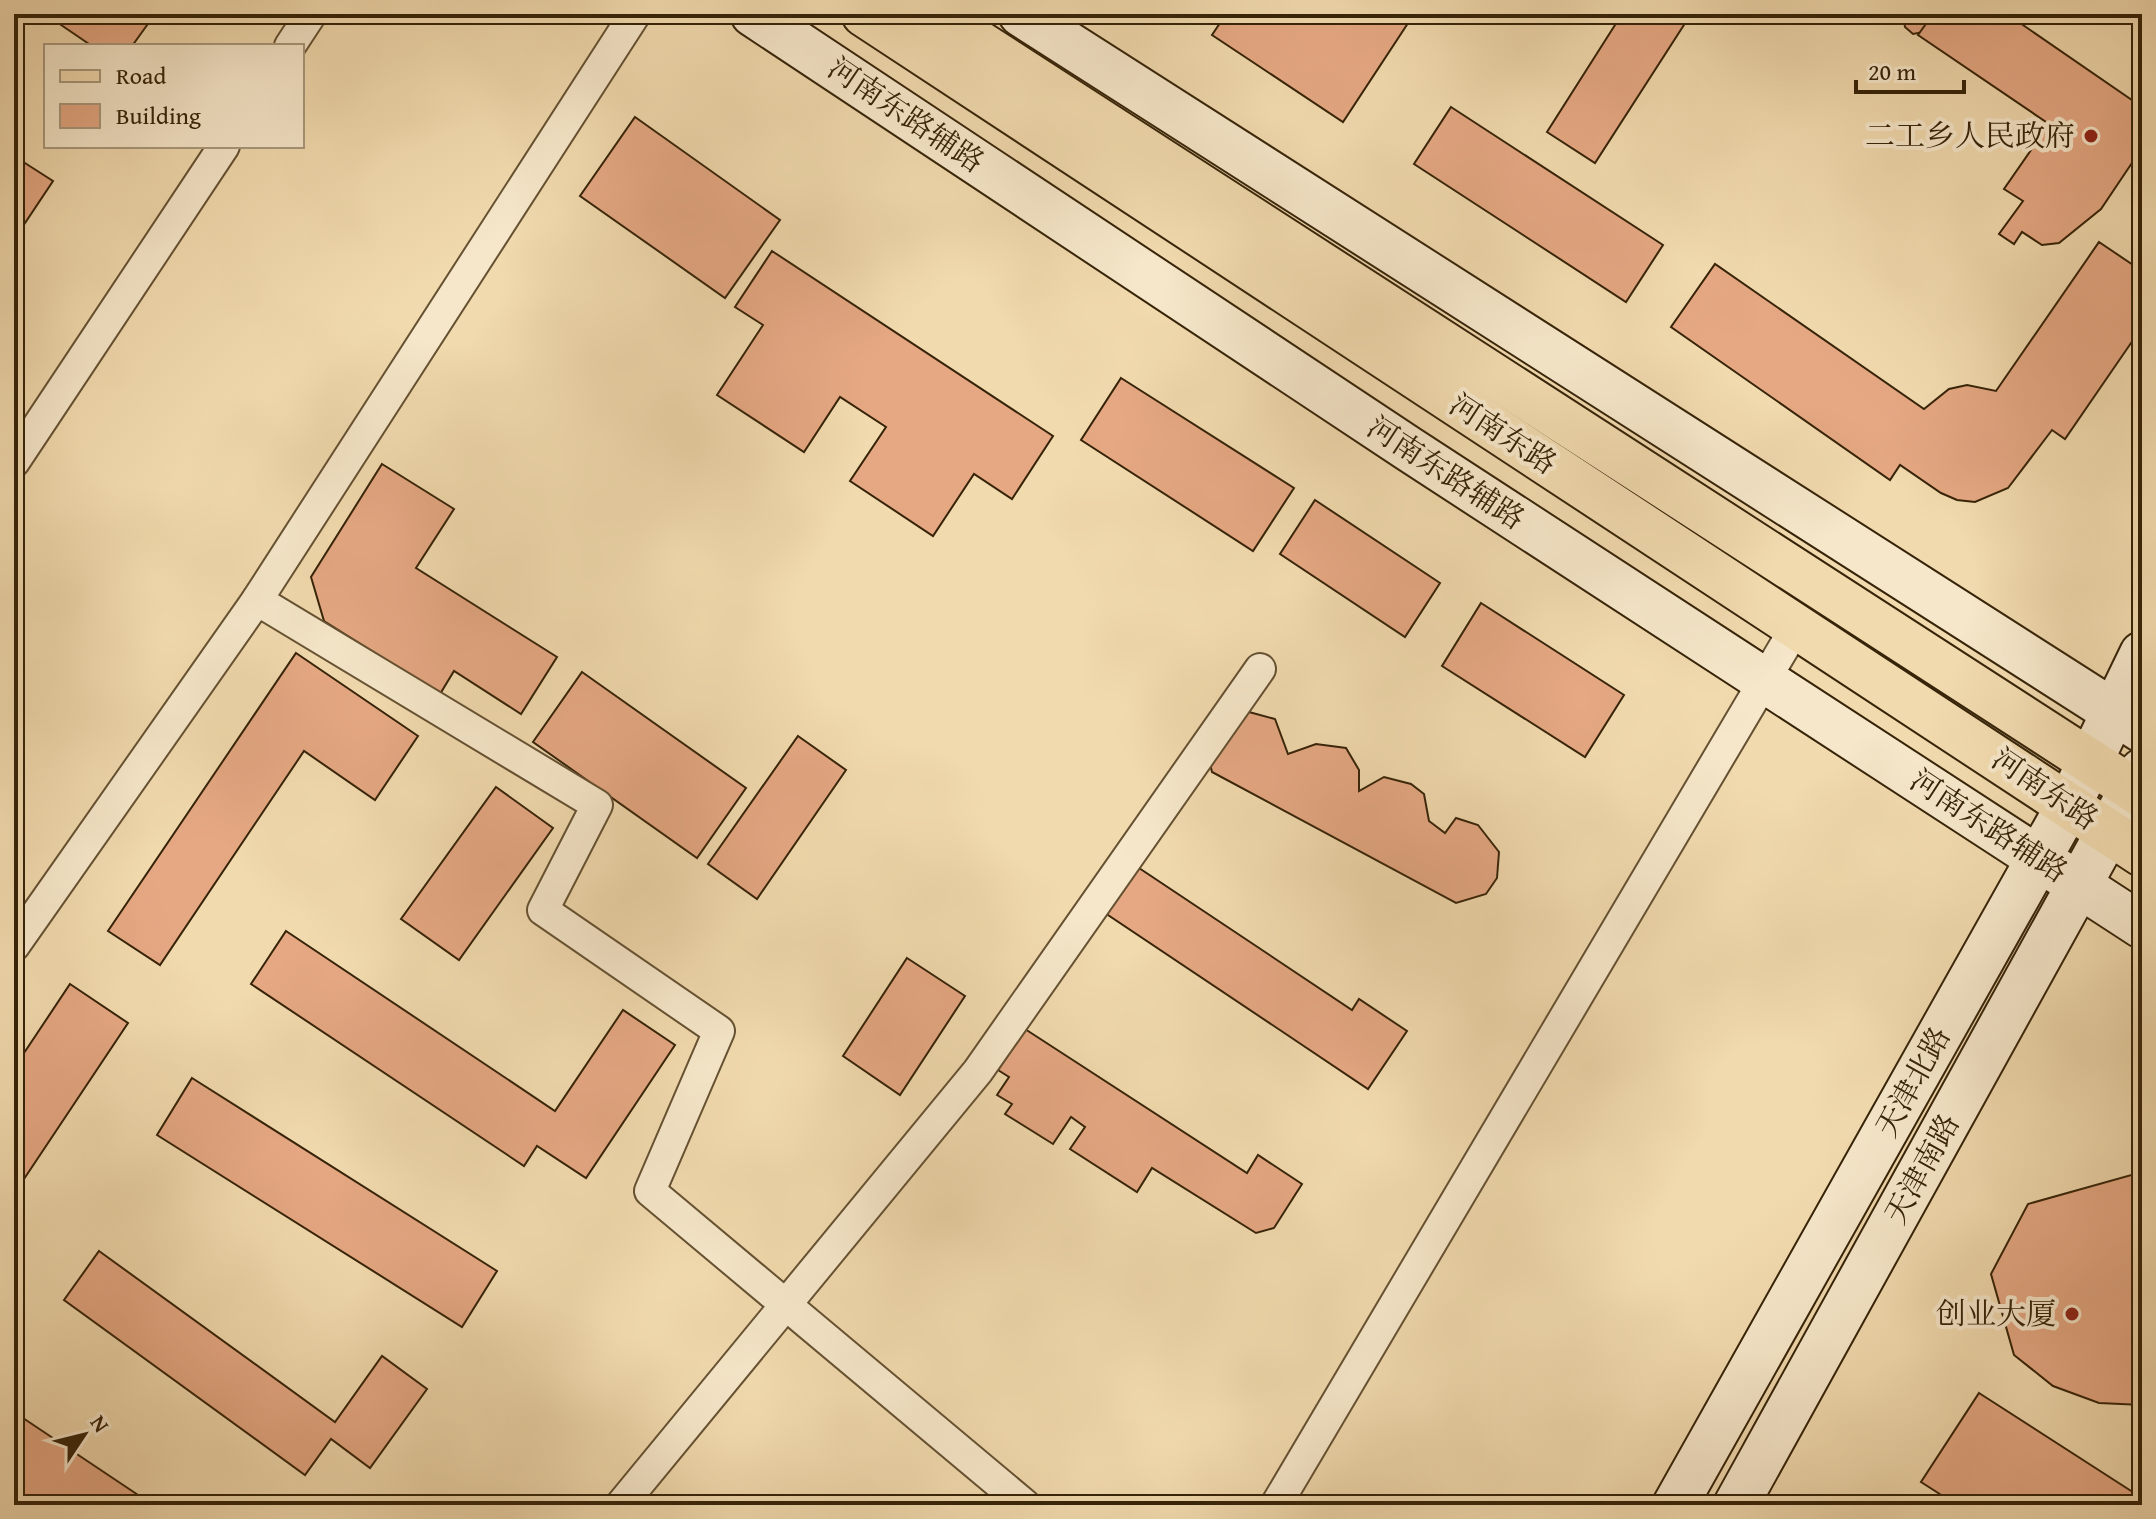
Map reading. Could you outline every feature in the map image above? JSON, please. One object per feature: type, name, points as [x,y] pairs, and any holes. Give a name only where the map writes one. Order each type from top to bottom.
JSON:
[{"type":"main road","name":"河南东路","points":[[864,14],[1796,627],[2070,803],[2125,843]]},
{"type":"main road","name":"河南东路","points":[[934,14],[2091,761],[2139,785]]},
{"type":"street","points":[[291,44],[311,14]]},
{"type":"street","points":[[14,946],[257,600],[635,14]]},
{"type":"street","name":"河南东路辅路","points":[[753,14],[1409,449],[2142,926]]},
{"type":"street","points":[[1021,14],[2128,721]]},
{"type":"street","points":[[14,462],[223,148]]},
{"type":"street","points":[[257,600],[597,805],[543,910],[719,1031],[650,1191],[1025,1505]]},
{"type":"street","points":[[1276,1505],[1796,627]]},
{"type":"street","name":"天津北路","points":[[1675,1505],[2091,761],[2128,721],[2142,654]]},
{"type":"street","points":[[621,1505],[978,1071],[1260,669]]},
{"type":"street","points":[[2125,843],[2139,785]]},
{"type":"street","name":"天津南路","points":[[1736,1505],[2080,885],[2125,843]]},
{"type":"building","points":[[45,14],[155,14],[133,44],[89,44]]},
{"type":"building","points":[[1226,14],[1414,14],[1343,122],[1212,35]]},
{"type":"building","points":[[1622,14],[1691,14],[1595,163],[1547,132]]},
{"type":"building","points":[[1903,14],[1935,14],[1935,22],[1929,31],[1913,34],[1905,27]]},
{"type":"building","name":"二工乡人民政府","points":[[1933,14],[2007,14],[2142,107],[2142,148],[2101,209],[2059,243],[2042,245],[2022,232],[2014,244],[1999,234],[2023,201],[2004,189],[2049,124],[1918,35]]},
{"type":"building","points":[[1451,107],[1663,245],[1626,302],[1414,164]]},
{"type":"building","points":[[635,117],[780,220],[725,298],[580,196]]},
{"type":"building","points":[[14,156],[53,181],[21,229],[14,224]]},
{"type":"building","points":[[2099,242],[2142,271],[2142,327],[2065,439],[2052,430],[2008,488],[1975,502],[1957,500],[1941,493],[1900,465],[1890,480],[1671,327],[1715,264],[1924,409],[1949,389],[1967,385],[1996,391]]},
{"type":"building","points":[[772,251],[1053,436],[1012,499],[974,474],[933,536],[850,481],[886,427],[840,397],[804,452],[717,395],[763,325],[735,307]]},
{"type":"building","points":[[1121,378],[1294,488],[1253,551],[1081,440]]},
{"type":"building","points":[[382,464],[454,509],[416,568],[557,657],[521,714],[454,671],[440,694],[324,621],[311,577]]},
{"type":"building","points":[[1315,500],[1440,583],[1405,637],[1280,554]]},
{"type":"building","points":[[1481,603],[1624,695],[1585,757],[1442,666]]},
{"type":"building","points":[[296,653],[418,736],[375,800],[304,751],[160,965],[108,931]]},
{"type":"building","points":[[582,672],[746,788],[697,858],[533,742]]},
{"type":"building","points":[[1249,712],[1275,719],[1288,754],[1316,744],[1346,748],[1359,770],[1359,791],[1384,777],[1411,784],[1424,794],[1429,821],[1445,833],[1456,818],[1478,825],[1499,852],[1497,878],[1486,894],[1456,903],[1212,772],[1207,752],[1222,718]]},
{"type":"building","points":[[798,736],[846,770],[757,899],[708,864]]},
{"type":"building","points":[[496,787],[553,828],[459,960],[401,919]]},
{"type":"building","points":[[1133,864],[1352,1010],[1359,999],[1407,1031],[1368,1089],[1102,911]]},
{"type":"building","points":[[286,931],[555,1111],[623,1010],[675,1045],[586,1178],[537,1146],[524,1166],[251,984]]},
{"type":"building","points":[[907,958],[965,996],[900,1095],[843,1056]]},
{"type":"building","points":[[70,984],[128,1023],[14,1194],[14,1068]]},
{"type":"building","points":[[1025,1029],[1247,1173],[1258,1155],[1302,1184],[1274,1228],[1256,1233],[1152,1168],[1137,1192],[1070,1149],[1085,1127],[1071,1117],[1053,1144],[1005,1114],[1012,1104],[997,1095],[1009,1077],[998,1070]]},
{"type":"building","points":[[192,1078],[497,1271],[462,1327],[157,1135]]},
{"type":"building","name":"创业大厦","points":[[2142,1172],[2142,1405],[2099,1403],[2053,1386],[2014,1355],[1991,1274],[2028,1204]]},
{"type":"building","points":[[99,1251],[335,1422],[382,1356],[427,1389],[370,1468],[331,1439],[305,1475],[64,1300]]},
{"type":"building","points":[[1979,1393],[2142,1498],[2142,1505],[1957,1505],[1921,1482]]},
{"type":"building","points":[[14,1412],[153,1505],[26,1505],[14,1497]]},
{"type":"place","name":"二工乡人民政府","points":[[2091,136]]},
{"type":"place","name":"创业大厦","points":[[2072,1314]]}]
